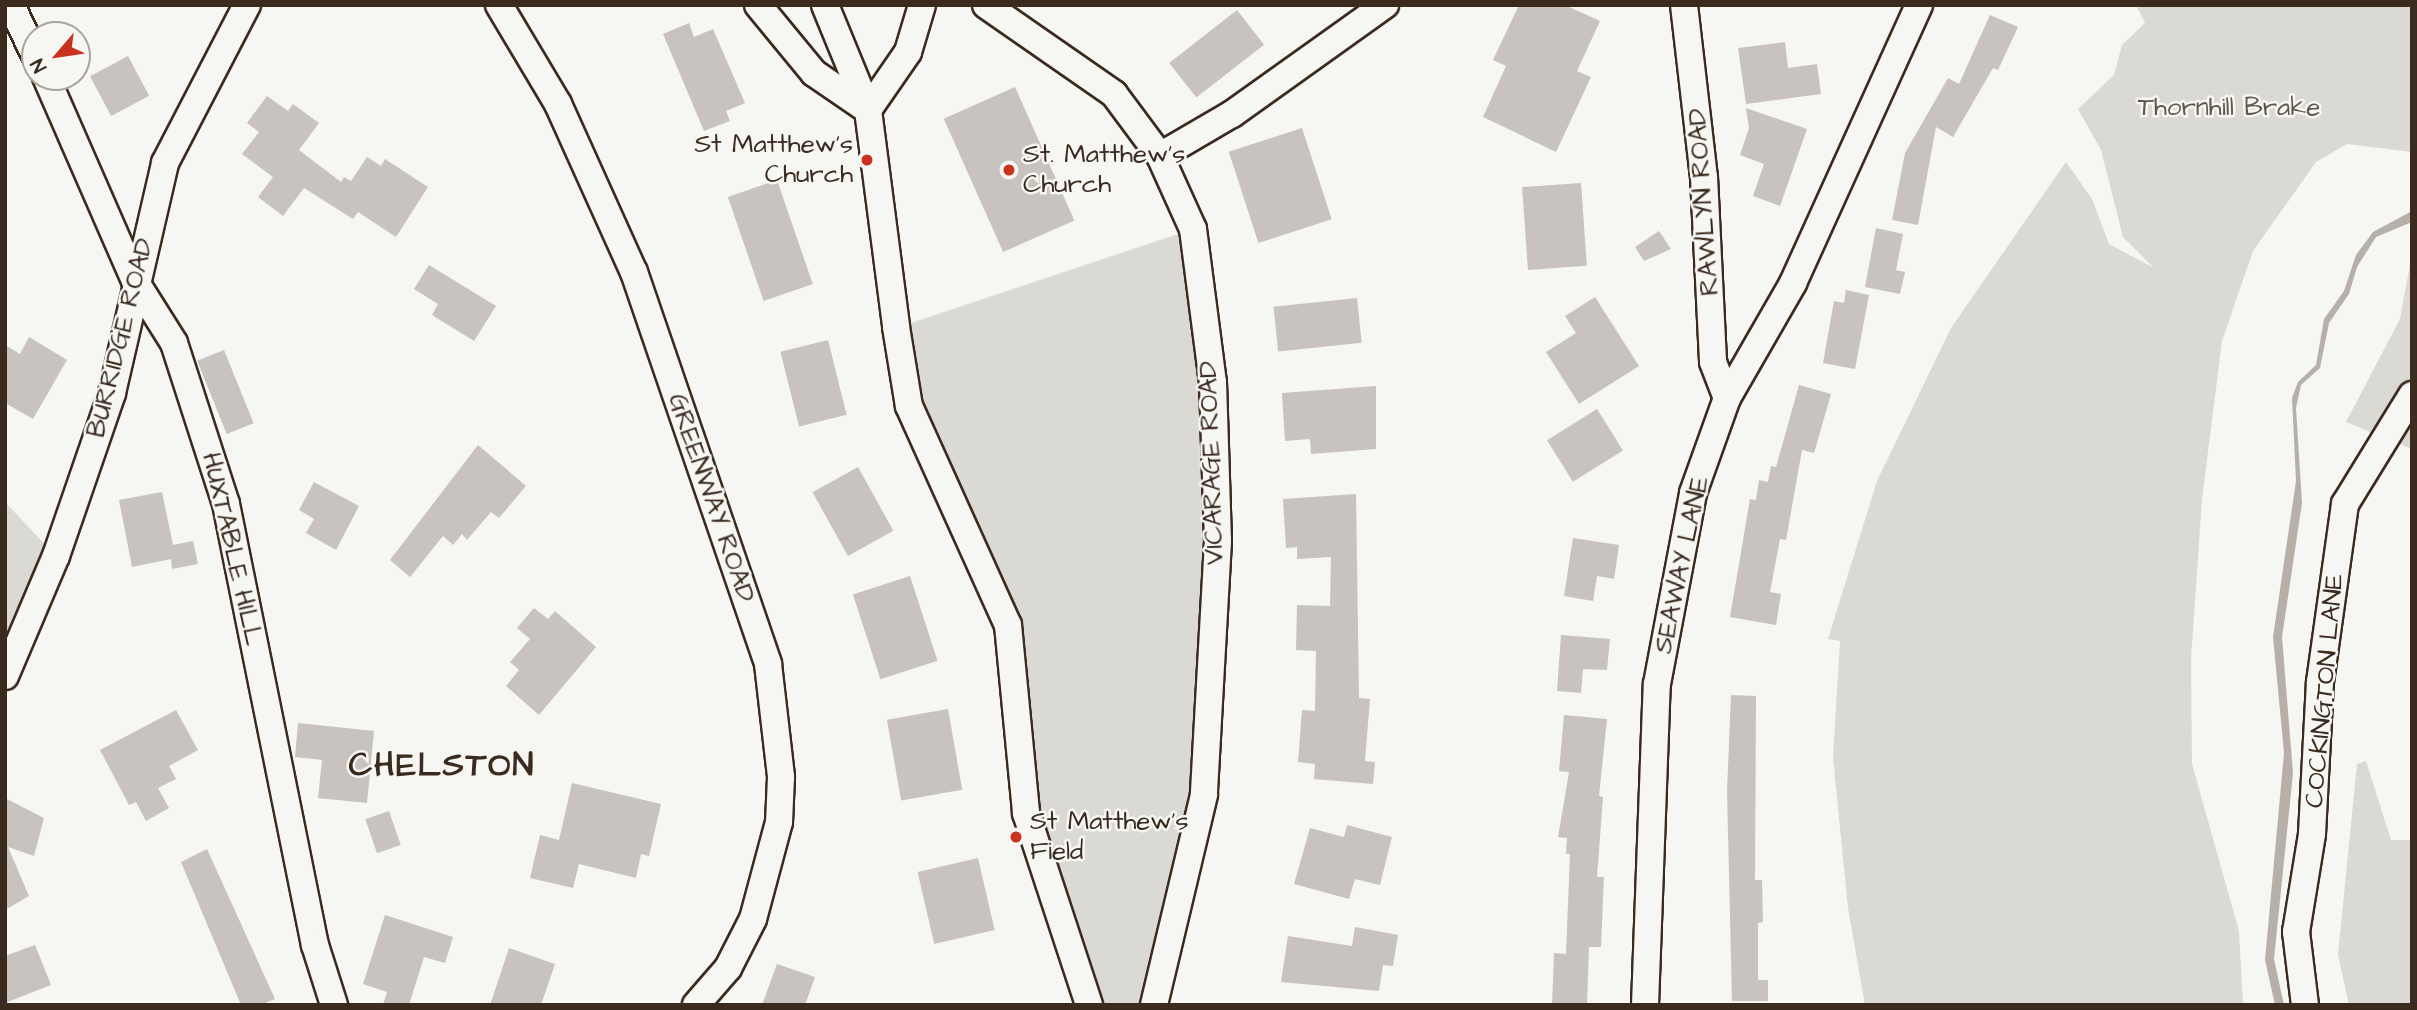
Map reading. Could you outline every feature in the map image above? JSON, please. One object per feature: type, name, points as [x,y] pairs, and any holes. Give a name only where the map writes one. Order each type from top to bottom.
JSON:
[{"type":"street","points":[[11,5],[21,26]]},
{"type":"street","name":"BURRIDGE ROAD","points":[[5,676],[56,556],[112,394],[135,281],[165,163],[247,5]]},
{"type":"street","name":"GREENWAY ROAD","points":[[499,5],[558,104],[625,250],[768,664],[781,777],[779,821],[753,919],[728,968],[696,1005]]},
{"type":"street","points":[[758,5],[814,73],[868,110]]},
{"type":"street","points":[[825,5],[868,110],[875,186],[909,406],[1008,625],[1026,813],[1089,1005]]},
{"type":"street","points":[[868,110],[908,52],[922,5]]},
{"type":"street","name":"VICARAGE ROAD","points":[[986,5],[1114,93],[1160,156],[1193,229],[1213,382],[1218,541],[1204,795],[1154,1005]]},
{"type":"street","points":[[1160,156],[1232,114],[1385,5]]},
{"type":"street","name":"RAWLYN ROAD","points":[[1684,5],[1704,177],[1713,362],[1727,398]]},
{"type":"street","name":"SEAWAY LANE","points":[[1645,1005],[1657,684],[1693,493],[1727,398],[1793,283],[1919,5]]},
{"type":"street","name":"HUXTABLE HILL","points":[[52,91],[135,281],[174,343],[226,504],[315,945],[334,1005]]},
{"type":"street","name":"COCKINGTON LANE","points":[[2305,1005],[2296,932],[2312,834],[2320,682],[2345,503],[2412,396]]},
{"type":"green space","name":"Thornhill Brake","points":[[2136,5],[2412,5],[2412,152],[2347,144],[2316,162],[2253,251],[2222,341],[2202,499],[2191,660],[2192,764],[2239,931],[2243,1005],[1865,1005],[1848,908],[1833,757],[1840,641],[1828,639],[1877,481],[1951,328],[2066,162],[2092,199],[2109,244],[2154,268],[2123,237],[2101,150],[2078,109],[2114,75],[2122,45],[2145,23]]},
{"type":"green space","points":[[1193,229],[1213,382],[1204,795],[1154,1005],[1089,1005],[1026,813],[1008,625],[909,406],[896,328]]},
{"type":"green space","points":[[2412,254],[2412,449],[2346,422],[2400,319]]},
{"type":"green space","points":[[5,502],[56,556],[5,676]]},
{"type":"green space","points":[[2366,761],[2391,840],[2412,840],[2412,1005],[2349,1005],[2338,955],[2357,764]]},
{"type":"shaded area","points":[[2412,211],[2412,222],[2376,237],[2357,267],[2349,294],[2329,323],[2320,368],[2301,385],[2296,408],[2302,503],[2282,637],[2293,773],[2274,959],[2284,1005],[2275,1005],[2265,960],[2284,753],[2273,637],[2296,481],[2292,398],[2298,382],[2316,365],[2324,319],[2344,291],[2356,255],[2373,232]]},
{"type":"building","points":[[1519,5],[1565,5],[1600,21],[1577,71],[1591,77],[1556,152],[1483,117],[1506,66],[1493,60]]},
{"type":"building","points":[[1237,10],[1264,45],[1196,98],[1169,63]]},
{"type":"building","points":[[1990,15],[2018,27],[1998,70],[1993,68],[1953,137],[1936,127],[1918,225],[1892,220],[1905,153],[1948,78],[1959,84]]},
{"type":"building","points":[[689,23],[694,37],[713,29],[745,103],[726,111],[730,121],[704,131],[663,34]]},
{"type":"building","points":[[1785,42],[1788,68],[1817,64],[1821,94],[1746,104],[1738,48]]},
{"type":"building","points":[[128,56],[149,96],[111,116],[91,76]]},
{"type":"building","name":"St. Matthew's Church","points":[[1015,87],[1074,220],[1003,252],[944,119]]},
{"type":"building","points":[[267,96],[288,111],[293,104],[319,123],[299,150],[341,182],[344,177],[351,181],[367,157],[381,166],[385,159],[428,187],[396,237],[358,212],[353,219],[304,188],[283,216],[258,197],[273,177],[242,154],[259,132],[247,123]]},
{"type":"building","points":[[1746,108],[1807,129],[1780,206],[1753,196],[1764,164],[1740,155],[1749,128]]},
{"type":"building","points":[[1302,128],[1332,219],[1258,243],[1229,152]]},
{"type":"building","points":[[777,180],[813,284],[764,301],[728,197]]},
{"type":"building","points":[[1581,183],[1587,266],[1528,270],[1522,187]]},
{"type":"building","points":[[1876,228],[1903,234],[1896,270],[1905,272],[1900,294],[1865,287]]},
{"type":"building","points":[[1659,231],[1671,249],[1644,261],[1635,247]]},
{"type":"building","points":[[429,265],[496,306],[474,341],[432,315],[438,304],[414,289]]},
{"type":"building","points":[[1846,290],[1869,295],[1855,369],[1823,363],[1834,301],[1844,303]]},
{"type":"building","points":[[1595,297],[1639,366],[1579,404],[1546,352],[1576,333],[1565,316]]},
{"type":"building","points":[[1357,298],[1362,343],[1278,352],[1273,307]]},
{"type":"building","points":[[29,337],[67,360],[33,419],[5,403],[5,345],[20,354]]},
{"type":"building","points":[[828,340],[847,415],[799,427],[780,352]]},
{"type":"building","points":[[224,350],[254,423],[227,434],[197,361]]},
{"type":"building","points":[[1799,385],[1831,394],[1814,453],[1802,450],[1786,540],[1780,539],[1770,592],[1781,594],[1776,625],[1730,617],[1750,499],[1756,500],[1759,480],[1768,482],[1771,466],[1776,467]]},
{"type":"building","points":[[1376,386],[1376,449],[1311,454],[1310,439],[1285,441],[1282,393]]},
{"type":"building","points":[[1597,409],[1623,451],[1573,482],[1547,440]]},
{"type":"building","points":[[478,445],[526,486],[499,518],[491,512],[467,540],[462,534],[453,545],[443,536],[410,577],[390,560]]},
{"type":"building","points":[[858,467],[893,531],[848,556],[813,492]]},
{"type":"building","points":[[314,482],[359,506],[336,550],[306,533],[314,519],[299,510]]},
{"type":"building","points":[[162,492],[173,545],[193,541],[198,564],[172,569],[171,559],[132,567],[119,500]]},
{"type":"building","points":[[1356,494],[1359,698],[1370,699],[1365,761],[1375,762],[1373,784],[1314,779],[1315,764],[1298,762],[1302,710],[1315,711],[1316,651],[1296,650],[1297,605],[1330,606],[1331,557],[1297,559],[1297,547],[1286,548],[1283,499]]},
{"type":"building","points":[[1573,538],[1619,545],[1614,579],[1597,576],[1593,601],[1564,596]]},
{"type":"building","points":[[910,576],[938,661],[880,679],[853,595]]},
{"type":"building","points":[[534,608],[548,619],[555,611],[596,647],[539,715],[506,686],[519,670],[510,662],[530,639],[517,628]]},
{"type":"building","points":[[1561,635],[1610,639],[1607,670],[1583,669],[1581,693],[1557,691]]},
{"type":"building","points":[[1731,695],[1756,696],[1755,880],[1762,880],[1763,922],[1758,923],[1758,980],[1768,980],[1768,1001],[1732,1001],[1727,791]]},
{"type":"building","points":[[948,709],[962,790],[901,801],[887,720]]},
{"type":"building","points":[[176,710],[198,750],[169,766],[176,779],[158,788],[169,808],[146,821],[136,802],[129,805],[100,750]]},
{"type":"building","points":[[1564,715],[1607,719],[1599,796],[1603,797],[1597,877],[1604,877],[1601,947],[1589,947],[1587,1005],[1552,1005],[1554,953],[1566,954],[1570,854],[1566,854],[1567,838],[1558,837],[1569,772],[1559,771]]},
{"type":"building","points":[[298,723],[374,731],[367,803],[318,798],[322,760],[295,757]]},
{"type":"building","points":[[572,783],[661,804],[649,856],[641,854],[636,878],[579,864],[573,888],[530,878],[540,835],[559,840]]},
{"type":"building","points":[[5,798],[44,818],[34,856],[8,847],[29,896],[5,910]]},
{"type":"building","points":[[389,811],[401,845],[377,853],[365,819]]},
{"type":"building","points":[[1347,825],[1392,837],[1380,885],[1355,879],[1349,899],[1294,884],[1310,828],[1344,837]]},
{"type":"building","points":[[207,849],[275,999],[260,1005],[241,1005],[181,862]]},
{"type":"building","points":[[978,858],[995,930],[934,944],[918,872]]},
{"type":"building","points":[[385,915],[453,937],[445,963],[424,957],[409,1005],[383,1005],[387,992],[363,984]]},
{"type":"building","points":[[1355,927],[1398,935],[1393,966],[1383,965],[1379,991],[1281,982],[1288,936],[1352,946]]},
{"type":"building","points":[[35,945],[51,985],[5,1003],[5,956]]},
{"type":"building","points":[[509,948],[555,964],[541,1005],[490,1005]]},
{"type":"building","points":[[777,964],[815,977],[805,1005],[762,1005]]},
{"type":"place","name":"St Matthew's Church","points":[[867,160]]},
{"type":"place","name":"St. Matthew's Church","points":[[1009,170]]},
{"type":"place","name":"St Matthew's Field","points":[[1016,837]]},
{"type":"district","name":"CHELSTON","points":[[442,766]]}]
